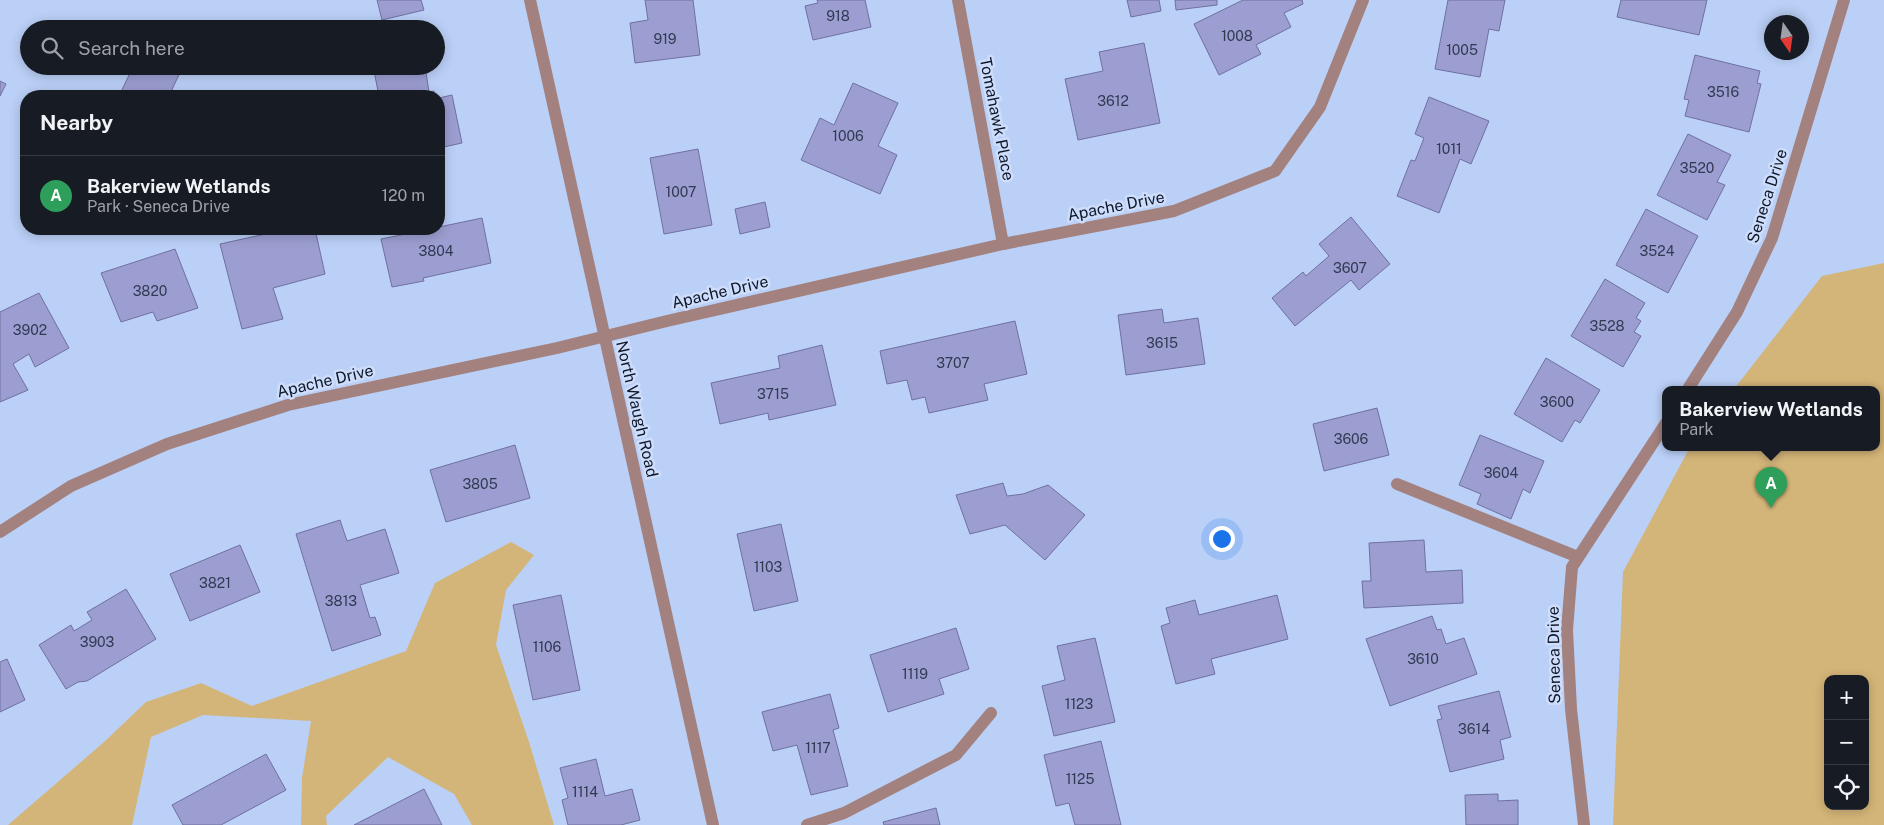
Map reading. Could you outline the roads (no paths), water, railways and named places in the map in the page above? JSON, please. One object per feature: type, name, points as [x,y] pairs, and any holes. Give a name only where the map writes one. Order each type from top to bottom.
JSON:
[{"type":"street","name":"North Waugh Road","points":[[530,0],[713,825]]},
{"type":"street","name":"Tomahawk Place","points":[[958,0],[1003,244]]},
{"type":"street","name":"Apache Drive","points":[[0,532],[71,486],[167,444],[288,405],[557,348],[1003,244],[1174,211],[1275,171],[1320,107],[1363,0]]},
{"type":"street","name":"Seneca Drive","points":[[1690,386],[1737,312],[1772,238],[1844,0]]},
{"type":"street","name":"Seneca Drive","points":[[1584,825],[1571,709],[1567,630],[1572,567],[1662,429]]},
{"type":"street","points":[[1397,484],[1578,557]]},
{"type":"street","points":[[807,825],[844,813],[956,755],[991,713]]},
{"type":"place","name":"Bakerview Wetlands","points":[[1771,508]]}]
